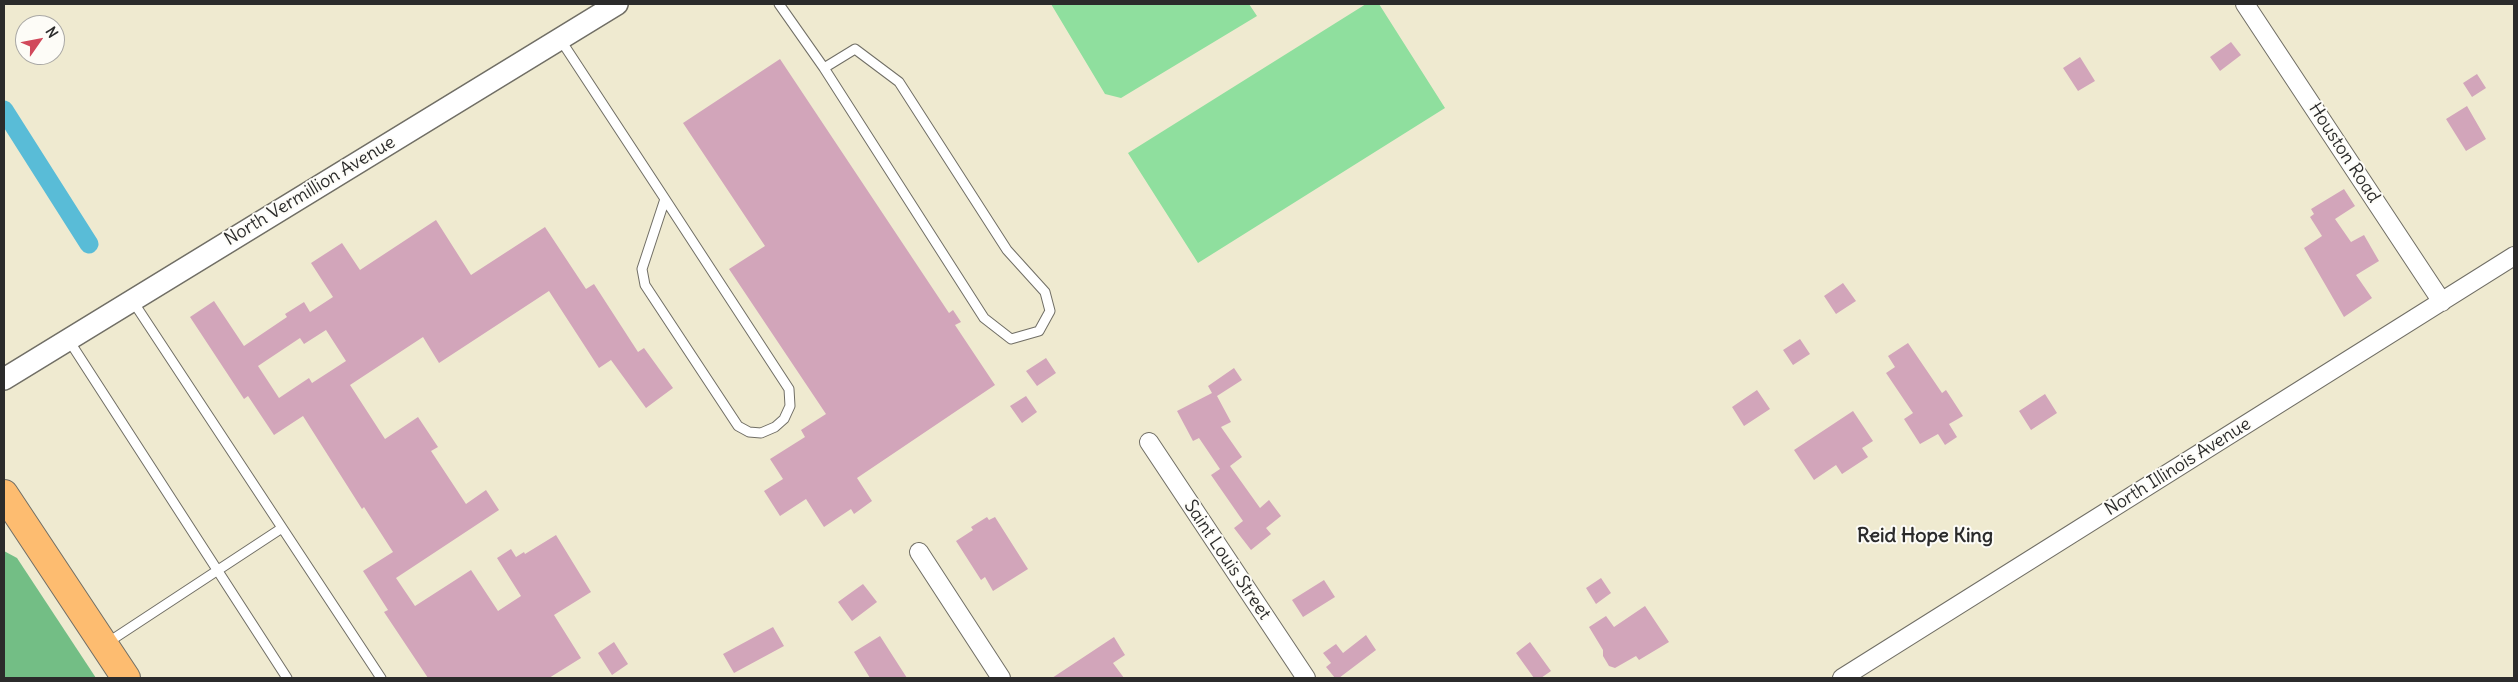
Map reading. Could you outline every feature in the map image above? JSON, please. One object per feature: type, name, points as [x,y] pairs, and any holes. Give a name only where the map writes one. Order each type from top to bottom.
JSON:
[{"type":"main road","points":[[4,494],[126,678]]},
{"type":"street","name":"North Vermillion Avenue","points":[[4,379],[617,4]]},
{"type":"street","name":"Houston Road","points":[[2245,4],[2442,302]]},
{"type":"street","name":"North Illinois Avenue","points":[[1842,678],[2514,256]]},
{"type":"street","name":"Saint Louis Street","points":[[1149,442],[1306,678]]},
{"type":"street","points":[[919,552],[1001,678]]},
{"type":"lane","points":[[779,4],[824,68],[984,318],[1011,339],[1039,331],[1050,311],[1045,292],[1007,250],[899,82],[855,49],[824,68]]},
{"type":"lane","points":[[559,39],[665,199],[789,388],[790,406],[784,420],[762,433],[750,432],[738,426],[645,285],[642,269],[665,199]]},
{"type":"lane","points":[[132,300],[381,678]]},
{"type":"lane","points":[[68,339],[287,678]]},
{"type":"lane","points":[[104,645],[282,528]]},
{"type":"green space","points":[[1051,4],[1249,4],[1257,16],[1121,98],[1105,94]]},
{"type":"green space","points":[[1366,4],[1379,4],[1445,108],[1198,263],[1128,153]]},
{"type":"green space","points":[[4,551],[17,558],[96,678],[4,678]]},
{"type":"building","points":[[2231,42],[2241,55],[2220,71],[2210,57]]},
{"type":"building","points":[[2080,57],[2095,81],[2078,91],[2063,68]]},
{"type":"building","points":[[780,59],[949,313],[953,310],[961,322],[955,325],[995,385],[857,478],[872,501],[854,514],[851,509],[824,527],[806,499],[780,516],[764,491],[783,479],[770,459],[805,437],[801,430],[826,414],[729,269],[765,246],[683,123]]},
{"type":"building","points":[[2477,74],[2486,88],[2472,97],[2463,83]]},
{"type":"building","points":[[2467,106],[2486,139],[2466,151],[2446,119]]},
{"type":"building","points":[[2344,189],[2355,206],[2335,219],[2351,242],[2364,235],[2379,261],[2356,275],[2372,298],[2344,317],[2304,248],[2322,236],[2310,217],[2314,214],[2311,209]]},
{"type":"building","points":[[436,220],[471,275],[545,227],[586,289],[594,284],[638,352],[644,348],[673,388],[646,408],[611,360],[599,368],[549,291],[439,363],[423,337],[350,385],[385,439],[418,417],[438,447],[431,451],[466,504],[486,490],[499,510],[396,578],[415,606],[471,570],[498,611],[521,596],[497,558],[511,549],[516,557],[524,552],[525,554],[556,535],[591,592],[554,615],[581,658],[549,678],[428,678],[384,612],[388,610],[363,571],[393,552],[364,507],[362,509],[303,416],[274,435],[248,396],[244,399],[190,317],[214,301],[244,346],[287,317],[285,314],[304,302],[310,312],[333,297],[311,263],[342,243],[360,270]],"holes":[[[326,330],[346,361],[312,383],[309,378],[279,398],[258,366],[300,338],[304,344]]]},
{"type":"building","points":[[1843,283],[1856,301],[1836,314],[1824,296]]},
{"type":"building","points":[[1800,339],[1810,354],[1793,365],[1783,350]]},
{"type":"building","points":[[1908,343],[1942,393],[1946,390],[1963,416],[1949,424],[1957,437],[1945,445],[1938,434],[1920,444],[1904,419],[1913,413],[1886,373],[1895,367],[1888,356]]},
{"type":"building","points":[[1046,358],[1056,373],[1037,386],[1026,371]]},
{"type":"building","points":[[1234,368],[1242,380],[1217,396],[1231,422],[1221,427],[1242,457],[1230,466],[1260,508],[1269,500],[1281,516],[1266,528],[1271,534],[1251,550],[1234,528],[1243,521],[1211,475],[1220,469],[1199,438],[1193,441],[1177,411],[1212,393],[1208,386]]},
{"type":"building","points":[[1757,390],[1770,409],[1744,426],[1732,407]]},
{"type":"building","points":[[2045,394],[2057,413],[2031,430],[2019,411]]},
{"type":"building","points":[[1026,396],[1037,412],[1022,423],[1010,406]]},
{"type":"building","points":[[1853,411],[1873,441],[1862,448],[1868,457],[1842,474],[1836,465],[1814,480],[1794,450]]},
{"type":"building","points":[[987,517],[989,520],[995,517],[1028,569],[993,591],[985,577],[981,580],[956,541],[973,530],[971,527]]},
{"type":"building","points":[[1601,578],[1611,593],[1596,604],[1586,588]]},
{"type":"building","points":[[1324,580],[1335,597],[1303,617],[1292,600]]},
{"type":"building","points":[[863,584],[877,602],[852,621],[838,602]]},
{"type":"building","points":[[1645,606],[1669,642],[1639,660],[1636,656],[1615,668],[1609,666],[1603,656],[1603,650],[1589,627],[1606,616],[1614,627]]},
{"type":"building","points":[[773,627],[784,646],[734,673],[723,654]]},
{"type":"building","points":[[1366,635],[1376,650],[1339,678],[1335,678],[1326,667],[1331,663],[1323,653],[1336,644],[1343,653]]},
{"type":"building","points":[[880,636],[907,678],[870,678],[854,652]]},
{"type":"building","points":[[1114,637],[1125,655],[1113,663],[1124,678],[1052,678]]},
{"type":"building","points":[[614,642],[628,664],[612,675],[598,653]]},
{"type":"building","points":[[1530,642],[1551,671],[1541,678],[1534,678],[1516,653]]},
{"type":"waterway","points":[[4,110],[89,244]]},
{"type":"district","name":"Reid Hope King","points":[[1925,536]]}]
